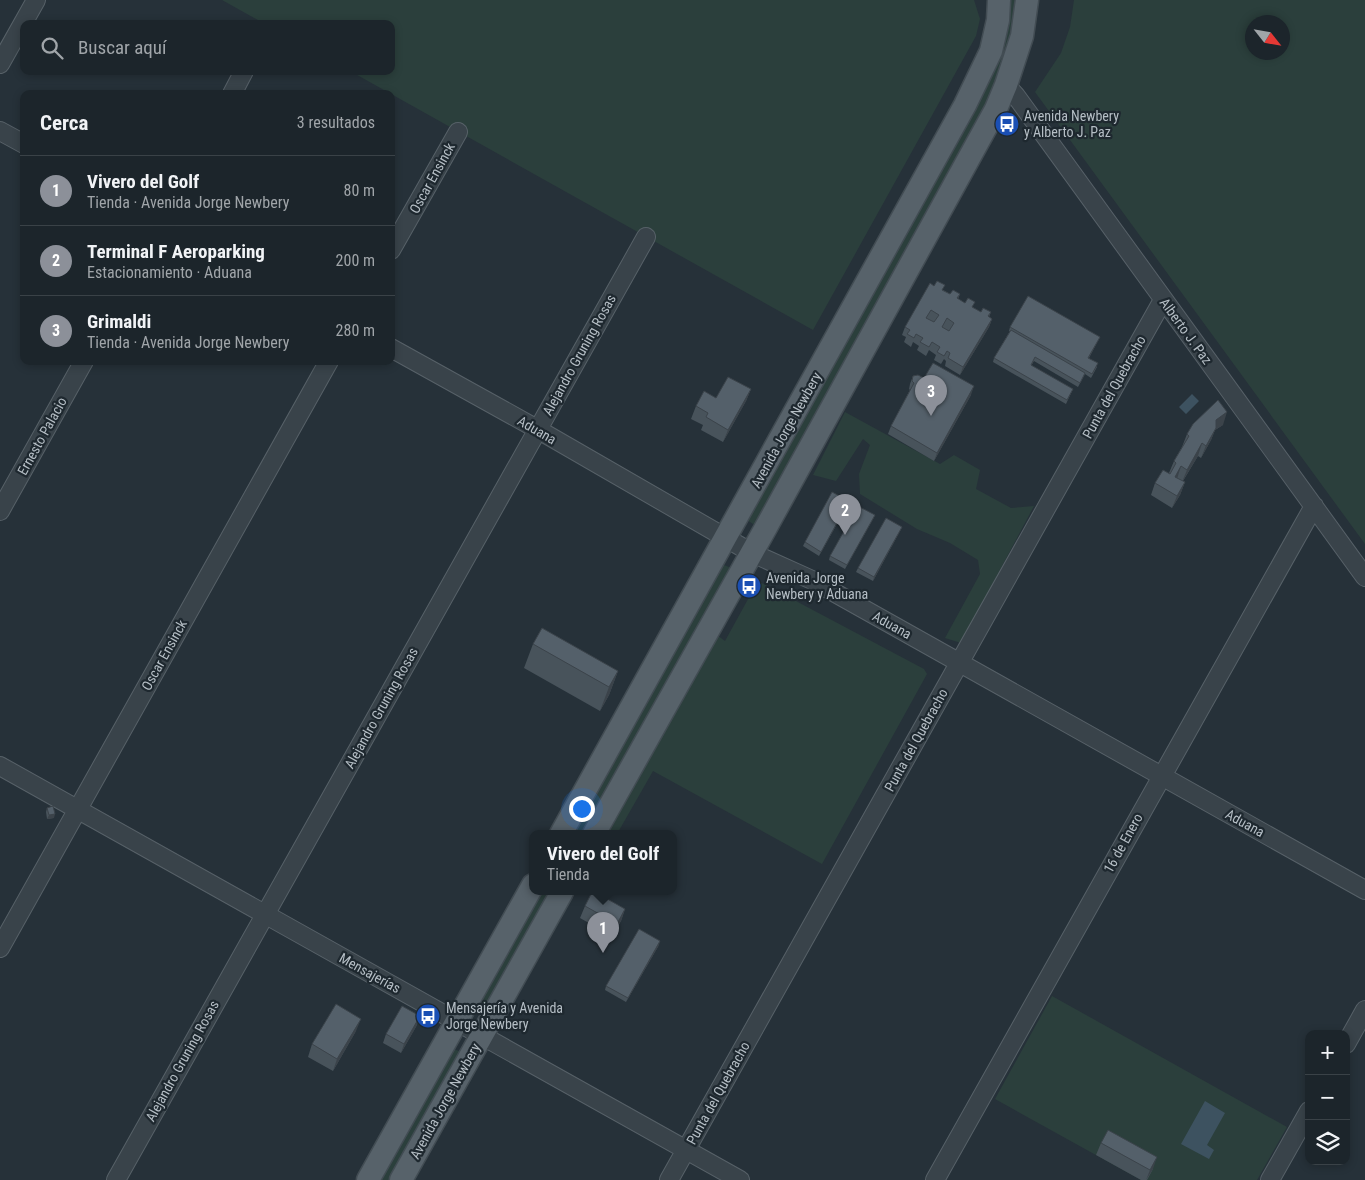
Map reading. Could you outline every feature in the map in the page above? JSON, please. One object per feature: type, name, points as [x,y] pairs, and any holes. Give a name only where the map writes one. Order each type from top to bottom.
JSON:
[{"type":"main road","name":"Avenida Jorge Newbery","points":[[596,830],[752,553],[991,117],[1006,85],[1022,36],[1026,0]]},
{"type":"main road","name":"Avenida Jorge Newbery","points":[[563,830],[965,105],[991,51],[998,10]]},
{"type":"main road","name":"Avenida Jorge Newbery","points":[[368,1180],[529,892]]},
{"type":"main road","name":"Avenida Jorge Newbery","points":[[402,1180],[560,895]]},
{"type":"street","points":[[25,20],[36,0]]},
{"type":"street","points":[[0,64],[20,28]]},
{"type":"street","points":[[234,90],[242,75]]},
{"type":"street","name":"Alberto J. Paz","points":[[1006,85],[1016,96],[1365,576]]},
{"type":"street","points":[[0,131],[20,142]]},
{"type":"street","name":"Oscar Ensinck","points":[[395,243],[458,132]]},
{"type":"street","name":"Alejandro Gruning Rosas","points":[[116,1180],[646,237]]},
{"type":"street","name":"Punta del Quebracho","points":[[669,1180],[1163,300]]},
{"type":"street","name":"Aduana","points":[[395,350],[538,429],[752,553],[812,580],[1365,890]]},
{"type":"street","name":"Ernesto Palacio","points":[[0,511],[82,365]]},
{"type":"street","name":"Oscar Ensinck","points":[[0,948],[327,365]]},
{"type":"street","name":"16 de Enero","points":[[935,1180],[1314,506]]},
{"type":"street","name":"Mensajerías","points":[[0,766],[740,1180]]},
{"type":"street","points":[[1350,1037],[1365,1010]]},
{"type":"street","points":[[1270,1180],[1305,1118]]},
{"type":"green space","points":[[222,0],[974,0],[980,19],[976,36],[813,330],[395,96],[395,90],[384,90],[357,75],[395,75],[395,20],[258,20]]},
{"type":"green space","points":[[1009,0],[1020,0],[1017,27],[992,102],[758,523],[753,524],[747,520]]},
{"type":"green space","points":[[1074,0],[1365,0],[1365,544],[1035,92],[1061,53],[1070,27]]},
{"type":"green space","points":[[845,412],[940,464],[954,455],[980,470],[976,489],[1011,508],[1034,506],[961,643],[945,638],[980,574],[978,560],[950,543],[917,529],[860,494],[859,474],[870,445],[863,439],[836,481],[813,475]]},
{"type":"green space","points":[[719,566],[729,567],[729,572],[587,830],[571,830]]},
{"type":"green space","points":[[758,581],[924,669],[927,674],[822,864],[653,771],[619,830],[603,830],[713,632],[725,641]]},
{"type":"green space","points":[[535,895],[551,895],[487,1008],[477,1005]]},
{"type":"green space","points":[[1052,996],[1287,1127],[1257,1180],[1141,1180],[995,1099]]},
{"type":"green space","points":[[453,1049],[459,1051],[462,1055],[392,1180],[377,1180]]},
{"type":"water","points":[[1192,394],[1199,401],[1186,414],[1179,407]]},
{"type":"water","points":[[1205,1101],[1225,1113],[1207,1145],[1214,1150],[1209,1159],[1181,1144]]},
{"type":"building","points":[[937,281],[945,285],[942,290],[950,294],[953,290],[960,294],[957,298],[965,303],[968,298],[975,302],[972,307],[981,312],[983,308],[991,312],[988,316],[992,319],[963,367],[948,358],[950,353],[947,351],[944,356],[937,352],[940,347],[932,342],[929,347],[920,342],[923,338],[916,334],[914,338],[907,334],[910,330],[905,327],[930,283],[934,286]],"holes":[[[931,310],[939,315],[934,322],[926,318]],[[947,318],[954,323],[949,331],[942,327]]]},
{"type":"building","points":[[1028,296],[1100,337],[1088,358],[1098,363],[1092,374],[1010,327]]},
{"type":"building","points":[[1011,330],[1085,373],[1080,383],[1035,357],[1031,365],[1073,389],[1067,400],[994,358]]},
{"type":"building","points":[[933,363],[974,386],[937,453],[891,426],[914,383],[912,381],[913,376],[918,375],[924,378]]},
{"type":"building","points":[[728,377],[751,389],[728,430],[706,417],[708,413],[696,406],[704,391],[716,398]]},
{"type":"building","points":[[1218,400],[1227,412],[1216,420],[1216,428],[1206,446],[1202,443],[1187,470],[1181,466],[1175,477],[1185,482],[1177,496],[1155,483],[1163,470],[1170,474],[1176,463],[1174,461],[1189,436],[1187,434],[1193,424]]},
{"type":"building","points":[[832,492],[849,501],[821,552],[805,542]]},
{"type":"building","points":[[858,506],[875,515],[847,565],[830,556]]},
{"type":"building","points":[[886,518],[902,527],[874,577],[858,568]]},
{"type":"building","points":[[542,628],[618,671],[609,687],[533,644]]},
{"type":"building","points":[[53,806],[55,814],[49,815],[47,808]]},
{"type":"building","points":[[590,895],[600,895],[625,909],[617,924],[585,906]]},
{"type":"building","points":[[639,929],[660,941],[628,998],[606,986]]},
{"type":"building","points":[[336,1004],[361,1019],[337,1059],[312,1044]]},
{"type":"building","points":[[402,1006],[420,1016],[404,1044],[386,1034]]},
{"type":"building","points":[[1108,1130],[1157,1157],[1150,1170],[1101,1143]]},
{"type":"place","name":"Avenida Newbery y Alberto J. Paz","points":[[1007,124]]},
{"type":"place","name":"Grimaldi","points":[[931,416]]},
{"type":"place","name":"Terminal F Aeroparking","points":[[845,535]]},
{"type":"place","name":"Avenida Jorge Newbery y Aduana","points":[[749,586]]},
{"type":"place","name":"Vivero del Golf","points":[[603,953]]},
{"type":"place","name":"Mensajería y Avenida Jorge Newbery","points":[[428,1016]]}]
